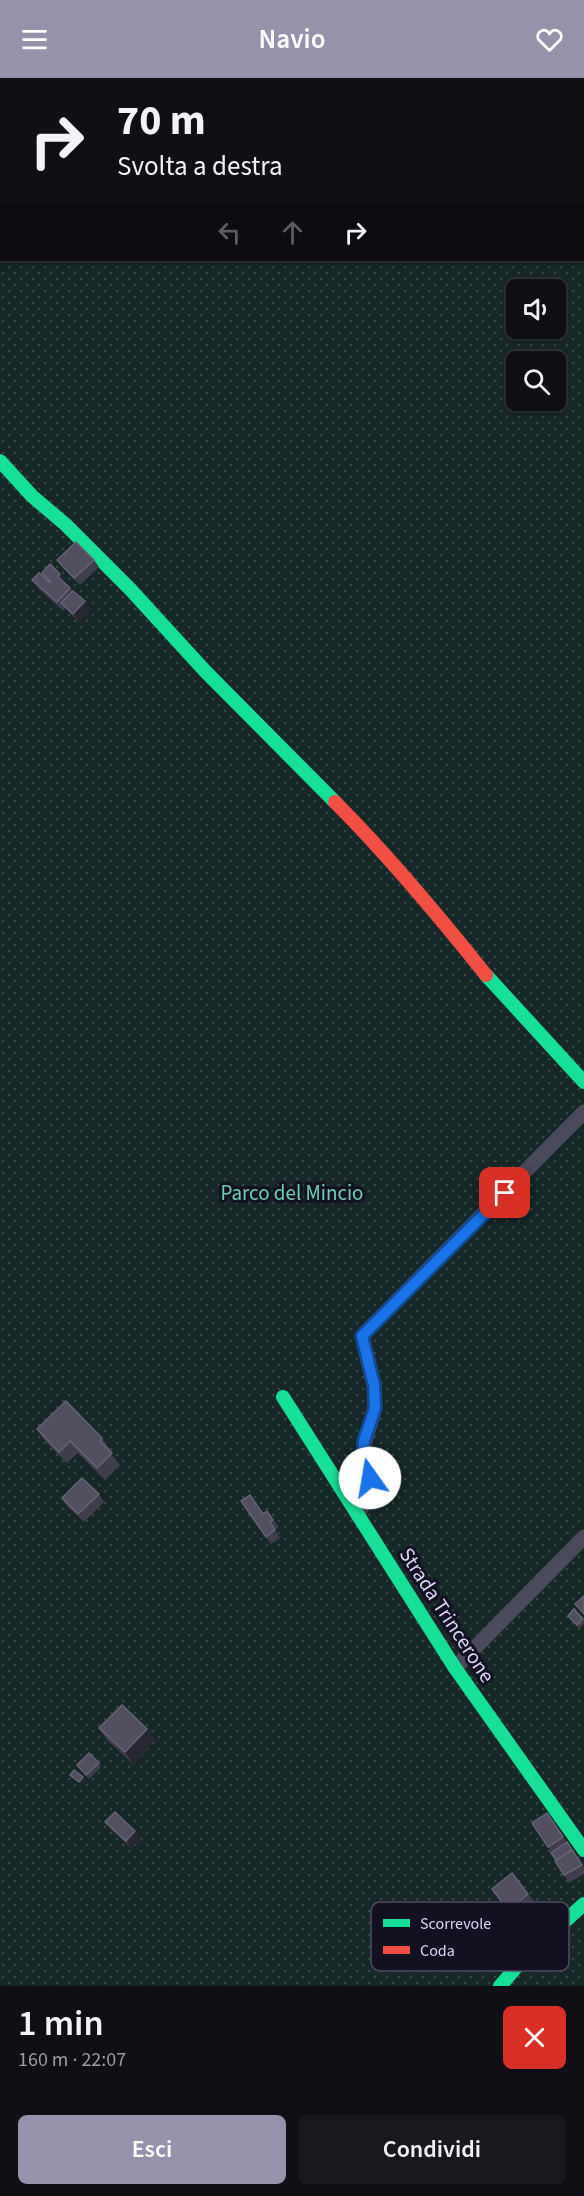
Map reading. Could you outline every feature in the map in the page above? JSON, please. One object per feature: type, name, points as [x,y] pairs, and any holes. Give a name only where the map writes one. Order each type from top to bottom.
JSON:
[{"type":"street","points":[[0,461],[32,496],[66,525],[130,589],[205,671],[375,842],[432,907],[494,985],[584,1082]]},
{"type":"street","points":[[358,1515],[370,1490],[370,1478],[363,1454],[364,1441],[375,1408],[374,1385],[362,1336],[584,1112]]},
{"type":"street","name":"Strada Trincerone","points":[[284,1397],[455,1668],[584,1850]]},
{"type":"street","points":[[455,1668],[584,1538]]},
{"type":"street","points":[[569,1917],[584,1904]]},
{"type":"street","points":[[500,1986],[513,1971]]},
{"type":"green space","name":"Parco del Mincio","points":[[0,261],[584,261],[584,1986],[0,1986]]},
{"type":"building","points":[[76,542],[94,560],[74,578],[57,560]]},
{"type":"building","points":[[50,564],[60,574],[58,577],[70,588],[57,602],[32,580],[39,573],[50,583],[42,573]]},
{"type":"building","points":[[73,591],[85,601],[73,614],[61,603]]},
{"type":"building","points":[[66,1401],[102,1438],[100,1441],[112,1453],[97,1468],[70,1441],[59,1452],[37,1429]]},
{"type":"building","points":[[82,1478],[99,1494],[78,1514],[62,1498]]},
{"type":"building","points":[[250,1495],[263,1514],[267,1511],[273,1520],[270,1522],[275,1530],[266,1537],[241,1501]]},
{"type":"building","points":[[584,1596],[584,1614],[575,1604]]},
{"type":"building","points":[[574,1609],[583,1619],[577,1625],[568,1616]]},
{"type":"building","points":[[122,1705],[147,1729],[125,1752],[99,1728]]},
{"type":"building","points":[[89,1753],[99,1763],[86,1775],[77,1765]]},
{"type":"building","points":[[74,1770],[83,1777],[79,1782],[70,1775]]},
{"type":"building","points":[[115,1812],[135,1831],[126,1841],[105,1822]]},
{"type":"building","points":[[547,1813],[563,1837],[548,1847],[532,1823]]},
{"type":"building","points":[[567,1842],[572,1850],[556,1860],[551,1853]]},
{"type":"building","points":[[572,1850],[582,1865],[564,1875],[555,1861]]},
{"type":"building","points":[[512,1873],[528,1894],[518,1902],[502,1902],[492,1889]]},
{"type":"traffic: fast","points":[[0,461],[32,496],[66,525],[130,589],[205,671],[335,802]]},
{"type":"traffic: fast","points":[[486,975],[584,1082]]},
{"type":"traffic: fast","points":[[283,1397],[455,1668],[584,1850]]},
{"type":"traffic: fast","points":[[569,1917],[584,1904]]},
{"type":"traffic: fast","points":[[500,1986],[513,1971]]},
{"type":"traffic: jam","points":[[335,802],[413,886],[486,975]]},
{"type":"route","points":[[370,1478],[363,1454],[364,1441],[375,1408],[374,1385],[362,1336],[505,1193]]}]
